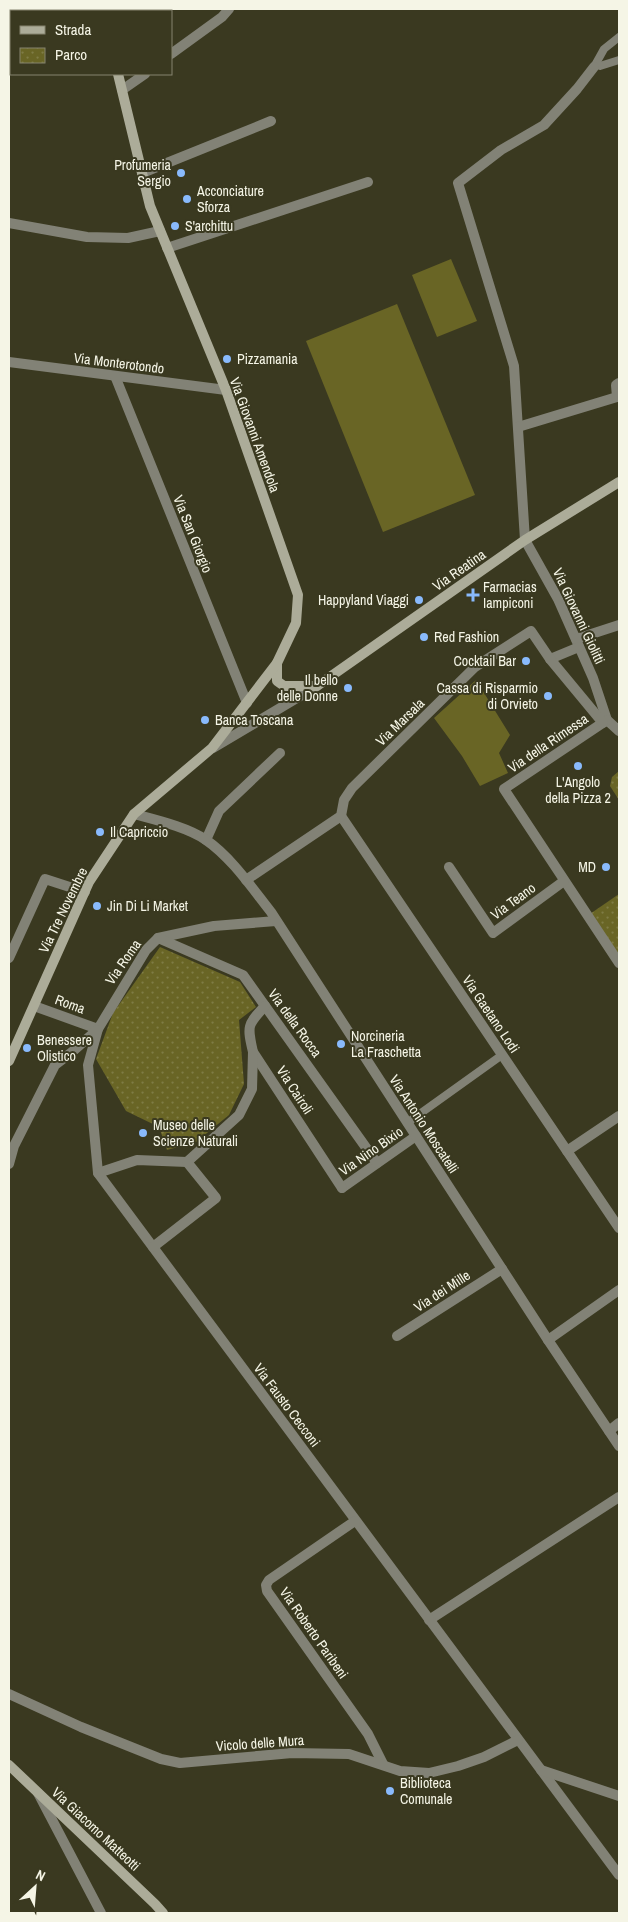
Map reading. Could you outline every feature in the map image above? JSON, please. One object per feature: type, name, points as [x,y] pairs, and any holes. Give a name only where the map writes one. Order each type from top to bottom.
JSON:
[{"type":"main road","name":"Via Giovanni Amendola","points":[[118,75],[150,206],[226,390],[298,595],[296,623],[277,662],[246,703]]},
{"type":"main road","name":"Via Reatina","points":[[317,686],[526,540],[619,482]]},
{"type":"main road","points":[[277,662],[277,681],[284,686],[317,686]]},
{"type":"main road","name":"Via Tre Novembre","points":[[9,1061],[89,882],[134,814],[212,748],[246,703]]},
{"type":"main road","name":"Via Giacomo Matteotti","points":[[9,1765],[163,1913]]},
{"type":"street","points":[[172,53],[222,17],[228,9]]},
{"type":"street","points":[[526,540],[514,366],[458,183],[501,150],[544,125],[595,66]]},
{"type":"street","points":[[122,90],[144,75]]},
{"type":"street","points":[[142,174],[271,120]]},
{"type":"street","points":[[167,248],[368,182]]},
{"type":"street","points":[[9,223],[87,237],[128,238],[160,231]]},
{"type":"street","name":"Via Monterotondo","points":[[9,362],[226,390]]},
{"type":"street","name":"Via San Giorgio","points":[[115,376],[246,703]]},
{"type":"street","points":[[518,427],[617,398],[616,385],[619,384]]},
{"type":"street","name":"Via Giovanni Giolitti","points":[[526,540],[558,599],[578,643],[593,678],[605,722],[619,731]]},
{"type":"street","points":[[605,722],[550,659],[578,643],[619,625]]},
{"type":"street","name":"Via Marsala","points":[[341,816],[344,800],[352,788],[475,668],[531,631],[550,659]]},
{"type":"street","points":[[212,748],[317,686]]},
{"type":"street","name":"Via della Rimessa","points":[[605,722],[504,789],[619,964]]},
{"type":"street","points":[[206,840],[219,811],[280,753]]},
{"type":"street","name":"Via Antonio Moscatelli","points":[[134,814],[171,824],[206,840],[237,868],[276,921],[619,1446]]},
{"type":"street","points":[[246,880],[341,816]]},
{"type":"street","name":"Via Gaetano Lodi","points":[[341,816],[619,1228]]},
{"type":"street","name":"Via Teano","points":[[449,867],[493,933],[564,881]]},
{"type":"street","points":[[9,958],[45,879],[85,892]]},
{"type":"street","name":"Via Roma","points":[[98,1029],[146,950],[158,938],[214,926],[276,921]]},
{"type":"street","name":"Via della Rocca","points":[[158,938],[243,975],[377,1163]]},
{"type":"street","name":"Roma","points":[[34,1006],[98,1029]]},
{"type":"street","name":"Via Cairoli","points":[[265,1006],[251,1021],[248,1033],[253,1052],[342,1188]]},
{"type":"street","points":[[9,1164],[14,1146],[55,1065],[98,1029]]},
{"type":"street","points":[[98,1029],[88,1065],[98,1173],[136,1160],[187,1162],[239,1115],[252,1089],[253,1052]]},
{"type":"street","points":[[568,1151],[619,1116]]},
{"type":"street","name":"Via Nino Bixio","points":[[342,1188],[416,1136]]},
{"type":"street","points":[[153,1247],[216,1198],[187,1162]]},
{"type":"street","name":"Via Fausto Cecconi","points":[[98,1173],[619,1875]]},
{"type":"street","name":"Via dei Mille","points":[[397,1336],[502,1269]]},
{"type":"street","points":[[548,1340],[618,1294]]},
{"type":"street","points":[[609,1431],[619,1423]]},
{"type":"street","points":[[429,1620],[619,1496]]},
{"type":"street","name":"Via Roberto Paribeni","points":[[356,1521],[269,1580],[266,1585],[267,1591],[368,1734],[383,1764]]},
{"type":"street","name":"Vicolo delle Mura","points":[[9,1694],[81,1727],[160,1758],[180,1763],[292,1753],[349,1754],[383,1764],[400,1772],[429,1773],[484,1757],[518,1740]]},
{"type":"street","points":[[541,1770],[619,1796]]},
{"type":"street","points":[[37,1792],[102,1913]]},
{"type":"lane","points":[[595,66],[604,49],[619,37]]},
{"type":"lane","points":[[595,66],[619,60]]},
{"type":"lane","points":[[407,1123],[502,1055]]},
{"type":"green space","points":[[451,259],[477,321],[437,337],[412,275]]},
{"type":"green space","points":[[397,304],[475,495],[383,532],[306,341]]},
{"type":"green space","points":[[476,680],[510,735],[499,753],[508,773],[480,786],[462,756],[434,718]]},
{"type":"green space","points":[[619,771],[619,800],[610,786],[612,777]]},
{"type":"green space","points":[[619,894],[619,963],[587,916]]},
{"type":"green space","points":[[160,947],[240,982],[256,1007],[239,1020],[244,1084],[229,1115],[196,1142],[167,1150],[159,1127],[126,1111],[96,1059],[113,1013]]},
{"type":"place","name":"Profumeria Sergio","points":[[181,173]]},
{"type":"place","name":"Acconciature Sforza","points":[[187,199]]},
{"type":"place","name":"S'archittu","points":[[175,226]]},
{"type":"place","name":"Pizzamania","points":[[227,359]]},
{"type":"place","name":"Farmacias Iampiconi","points":[[473,595]]},
{"type":"place","name":"Happyland Viaggi","points":[[419,600]]},
{"type":"place","name":"Red Fashion","points":[[424,637]]},
{"type":"place","name":"Cocktail Bar","points":[[526,661]]},
{"type":"place","name":"Il bello delle Donne","points":[[348,688]]},
{"type":"place","name":"Cassa di Risparmio di Orvieto","points":[[548,696]]},
{"type":"place","name":"Banca Toscana","points":[[205,720]]},
{"type":"place","name":"L'Angolo della Pizza 2","points":[[578,766]]},
{"type":"place","name":"Il Capriccio","points":[[100,832]]},
{"type":"place","name":"MD","points":[[606,867]]},
{"type":"place","name":"Jin Di Li Market","points":[[97,906]]},
{"type":"place","name":"Norcineria La Fraschetta","points":[[341,1044]]},
{"type":"place","name":"Benessere Olistico","points":[[27,1048]]},
{"type":"place","name":"Museo delle Scienze Naturali","points":[[143,1133]]},
{"type":"place","name":"Biblioteca Comunale","points":[[390,1791]]}]
